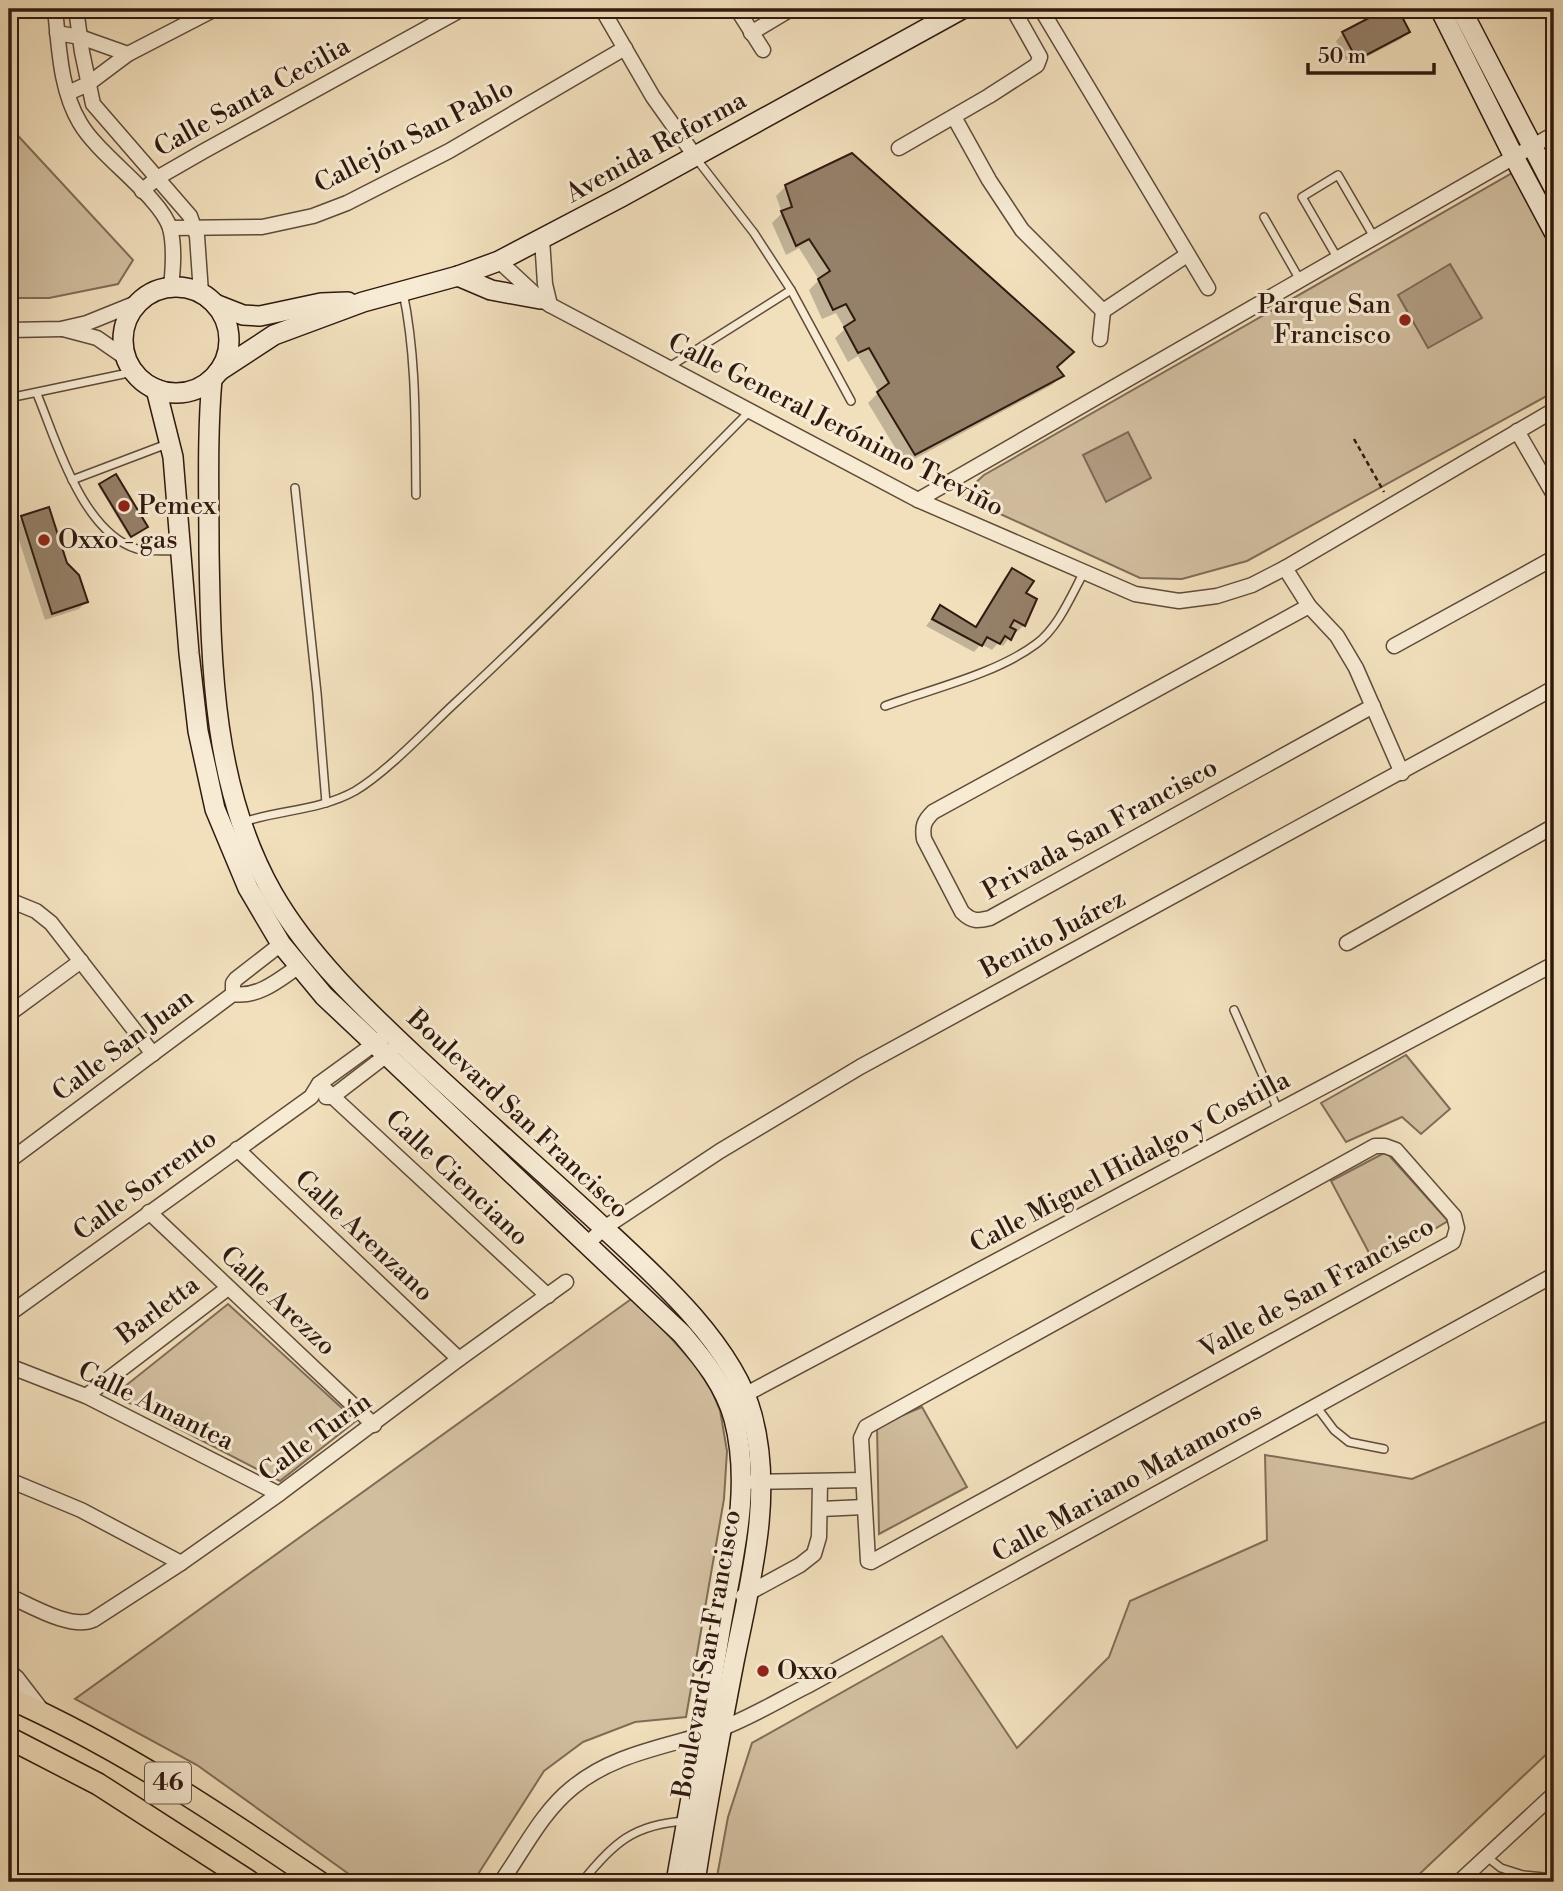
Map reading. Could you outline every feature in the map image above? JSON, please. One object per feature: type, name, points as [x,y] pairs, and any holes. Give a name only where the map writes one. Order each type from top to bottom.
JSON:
[{"type":"main road","name":"46","points":[[9,1698],[131,1760],[210,1808],[319,1882]]},
{"type":"main road","name":"46","points":[[9,1738],[98,1784],[250,1882]]},
{"type":"street","points":[[55,9],[57,33],[74,113],[88,136],[161,212],[170,228],[173,267],[171,287]]},
{"type":"street","points":[[76,9],[93,104],[185,209],[196,226],[208,298]]},
{"type":"street","points":[[68,93],[88,84],[128,54],[215,9]]},
{"type":"street","name":"Calle Santa Cecilia","points":[[142,191],[157,178],[462,9]]},
{"type":"street","points":[[602,9],[653,97],[695,156]]},
{"type":"street","points":[[737,9],[763,50]]},
{"type":"street","points":[[751,33],[791,9]]},
{"type":"street","name":"Avenida Reforma","points":[[215,375],[274,335],[363,302],[458,276],[499,261],[962,9]]},
{"type":"street","points":[[899,148],[1037,65],[1040,57],[1013,9]]},
{"type":"street","points":[[1041,9],[1208,288]]},
{"type":"street","points":[[1440,9],[1554,232]]},
{"type":"street","points":[[1461,9],[1554,188]]},
{"type":"street","points":[[57,33],[80,37],[128,54]]},
{"type":"street","name":"Callejón San Pablo","points":[[170,228],[262,227],[313,216],[347,203],[449,151],[625,48]]},
{"type":"street","points":[[954,117],[989,180],[1022,230],[1103,311]]},
{"type":"street","points":[[918,500],[1554,134]]},
{"type":"street","points":[[458,276],[491,290],[545,302],[542,239]]},
{"type":"street","points":[[1103,311],[1187,255]]},
{"type":"street","name":"Calle General Jerónimo Treviño","points":[[499,261],[545,302],[918,500],[1135,594],[1179,601],[1217,596],[1252,585],[1554,410]]},
{"type":"street","points":[[9,330],[61,329],[87,323],[139,302],[159,289],[171,287],[186,288],[208,298],[225,319],[229,337],[227,354],[215,375],[195,389],[176,393],[156,389],[144,382],[130,365],[97,338],[61,329]]},
{"type":"street","name":"Avenida Reforma","points":[[208,298],[243,315],[260,316],[321,303],[363,302]]},
{"type":"street","points":[[130,365],[123,344],[124,328],[139,302]]},
{"type":"street","points":[[1100,339],[1103,311]]},
{"type":"street","name":"Boulevard San Francisco","points":[[215,375],[208,423],[212,652],[219,727],[227,776],[242,823],[264,876],[295,928],[388,1044],[682,1334],[707,1362],[738,1399],[759,1449],[762,1482],[748,1595],[712,1731],[695,1822],[676,1882]]},
{"type":"street","name":"Boulevard San Francisco","points":[[156,389],[171,443],[198,732],[215,808],[248,888],[281,944],[324,996],[388,1044],[604,1228],[681,1303],[732,1365],[738,1399],[741,1482],[737,1544],[725,1602],[712,1731]]},
{"type":"street","points":[[1517,431],[1554,495]]},
{"type":"street","points":[[1394,646],[1554,558]]},
{"type":"street","points":[[1285,568],[1309,606],[1337,636],[1356,668],[1402,773]]},
{"type":"street","name":"Privada San Francisco","points":[[1309,606],[933,812],[925,819],[922,827],[925,839],[962,912],[969,919],[977,921],[990,918],[1373,706]]},
{"type":"street","name":"Benito Juárez","points":[[588,1242],[604,1228],[720,1151],[860,1067],[1554,688]]},
{"type":"street","points":[[1347,943],[1554,826]]},
{"type":"street","points":[[9,900],[45,916],[153,1054]]},
{"type":"street","name":"Calle San Juan","points":[[233,993],[236,979],[281,944]]},
{"type":"street","points":[[9,1014],[81,961]]},
{"type":"street","name":"Calle Miguel Hidalgo y Costilla","points":[[738,1399],[1554,964]]},
{"type":"street","name":"Calle San Juan","points":[[9,1161],[233,993],[258,992],[299,966]]},
{"type":"street","points":[[311,1097],[332,1097],[388,1044]]},
{"type":"street","name":"Calle Sorrento","points":[[9,1314],[311,1097],[319,1084],[388,1044]]},
{"type":"street","name":"Calle Cienciano","points":[[319,1084],[548,1296]]},
{"type":"street","name":"Valle de San Francisco","points":[[1380,1145],[1396,1150],[1454,1216],[1456,1236],[1447,1247],[870,1563],[867,1560],[864,1507],[861,1435],[866,1427],[1370,1148],[1380,1145]]},
{"type":"street","name":"Calle Arenzano","points":[[237,1149],[459,1359]]},
{"type":"street","name":"Calle Arezzo","points":[[149,1212],[374,1424]]},
{"type":"street","name":"Calle Mariano Matamoros","points":[[501,1882],[552,1807],[589,1774],[628,1756],[712,1731],[807,1686],[1554,1275]]},
{"type":"street","name":"Calle Turín","points":[[9,1596],[69,1622],[87,1623],[181,1563],[279,1494],[566,1282]]},
{"type":"street","name":"Barletta","points":[[86,1396],[228,1287]]},
{"type":"street","name":"Calle Amantea","points":[[9,1366],[86,1396],[279,1494]]},
{"type":"street","points":[[9,1480],[81,1510],[181,1563]]},
{"type":"street","points":[[741,1482],[863,1480]]},
{"type":"street","points":[[725,1602],[748,1595],[811,1558],[818,1548],[820,1482]]},
{"type":"street","points":[[821,1509],[864,1507]]},
{"type":"street","points":[[9,1671],[45,1714]]},
{"type":"street","points":[[1459,1882],[1554,1794]]},
{"type":"street","name":"Boulevard San Francisco","points":[[695,1822],[695,1882]]},
{"type":"lane","points":[[695,156],[754,233],[791,290],[851,401]]},
{"type":"lane","points":[[1338,259],[1302,197],[1338,175],[1374,238]]},
{"type":"lane","points":[[1264,217],[1300,281]]},
{"type":"lane","points":[[668,368],[791,290]]},
{"type":"lane","points":[[403,291],[411,332],[415,376],[416,495]]},
{"type":"lane","points":[[9,398],[37,394],[130,365]]},
{"type":"lane","points":[[37,394],[72,480],[89,509],[111,534],[138,549],[181,551]]},
{"type":"lane","points":[[223,832],[270,814],[326,803],[356,790],[383,769],[464,695],[751,410]]},
{"type":"lane","points":[[72,480],[171,443]]},
{"type":"lane","points":[[295,488],[326,803]]},
{"type":"lane","points":[[884,706],[1000,665],[1037,643],[1061,614],[1084,572]]},
{"type":"lane","points":[[1234,1010],[1278,1110]]},
{"type":"lane","points":[[1316,1406],[1334,1430],[1349,1442],[1384,1449]]},
{"type":"lane","points":[[582,1882],[602,1857],[626,1837],[653,1826],[695,1822]]},
{"type":"lane","points":[[1487,1857],[1522,1879],[1554,1878]]},
{"type":"path","points":[[1354,439],[1376,474],[1390,505]]},
{"type":"shaded area","points":[[9,126],[133,260],[118,284],[49,298],[9,298]]},
{"type":"shaded area","name":"Parque San Francisco","points":[[1514,172],[1554,248],[1554,392],[1247,561],[1182,579],[1140,578],[961,496],[984,475]]},
{"type":"shaded area","points":[[1450,264],[1482,318],[1428,348],[1398,295]]},
{"type":"shaded area","points":[[1128,432],[1151,478],[1106,502],[1083,455]]},
{"type":"shaded area","points":[[1406,1055],[1450,1109],[1421,1134],[1402,1117],[1346,1142],[1321,1103]]},
{"type":"shaded area","points":[[1386,1152],[1448,1221],[1375,1264],[1331,1181]]},
{"type":"shaded area","points":[[634,1297],[706,1377],[720,1410],[727,1451],[724,1499],[686,1717],[635,1722],[583,1742],[544,1771],[473,1882],[360,1882],[197,1765],[75,1699]]},
{"type":"shaded area","points":[[228,1304],[356,1421],[280,1481],[114,1395]]},
{"type":"shaded area","points":[[922,1407],[967,1487],[879,1534],[877,1426]]},
{"type":"shaded area","points":[[1554,1418],[1554,1747],[1411,1882],[716,1882],[728,1817],[752,1743],[942,1636],[1017,1748],[1109,1657],[1130,1601],[1267,1540],[1265,1455],[1412,1479]]},
{"type":"building","points":[[1386,9],[1398,9],[1410,32],[1357,60],[1342,32]]},
{"type":"building","points":[[852,153],[1074,352],[1057,367],[1064,376],[915,455],[877,392],[889,383],[869,348],[858,353],[844,327],[855,320],[846,304],[833,310],[818,279],[830,271],[809,239],[796,246],[781,211],[792,207],[785,185]]},
{"type":"building","name":"Pemex","points":[[116,474],[148,527],[131,537],[99,484]]},
{"type":"building","name":"Oxxo - gas","points":[[49,507],[67,563],[79,575],[88,602],[52,614],[21,516]]},
{"type":"building","points":[[1012,568],[1034,581],[1026,593],[1037,599],[1025,626],[1014,620],[1010,627],[1016,630],[1011,640],[1005,636],[1000,644],[987,637],[982,646],[932,619],[940,605],[976,627]]},
{"type":"place","name":"Parque San Francisco","points":[[1405,320]]},
{"type":"place","name":"Pemex","points":[[124,506]]},
{"type":"place","name":"Oxxo - gas","points":[[44,540]]},
{"type":"place","name":"Oxxo","points":[[763,1671]]}]
